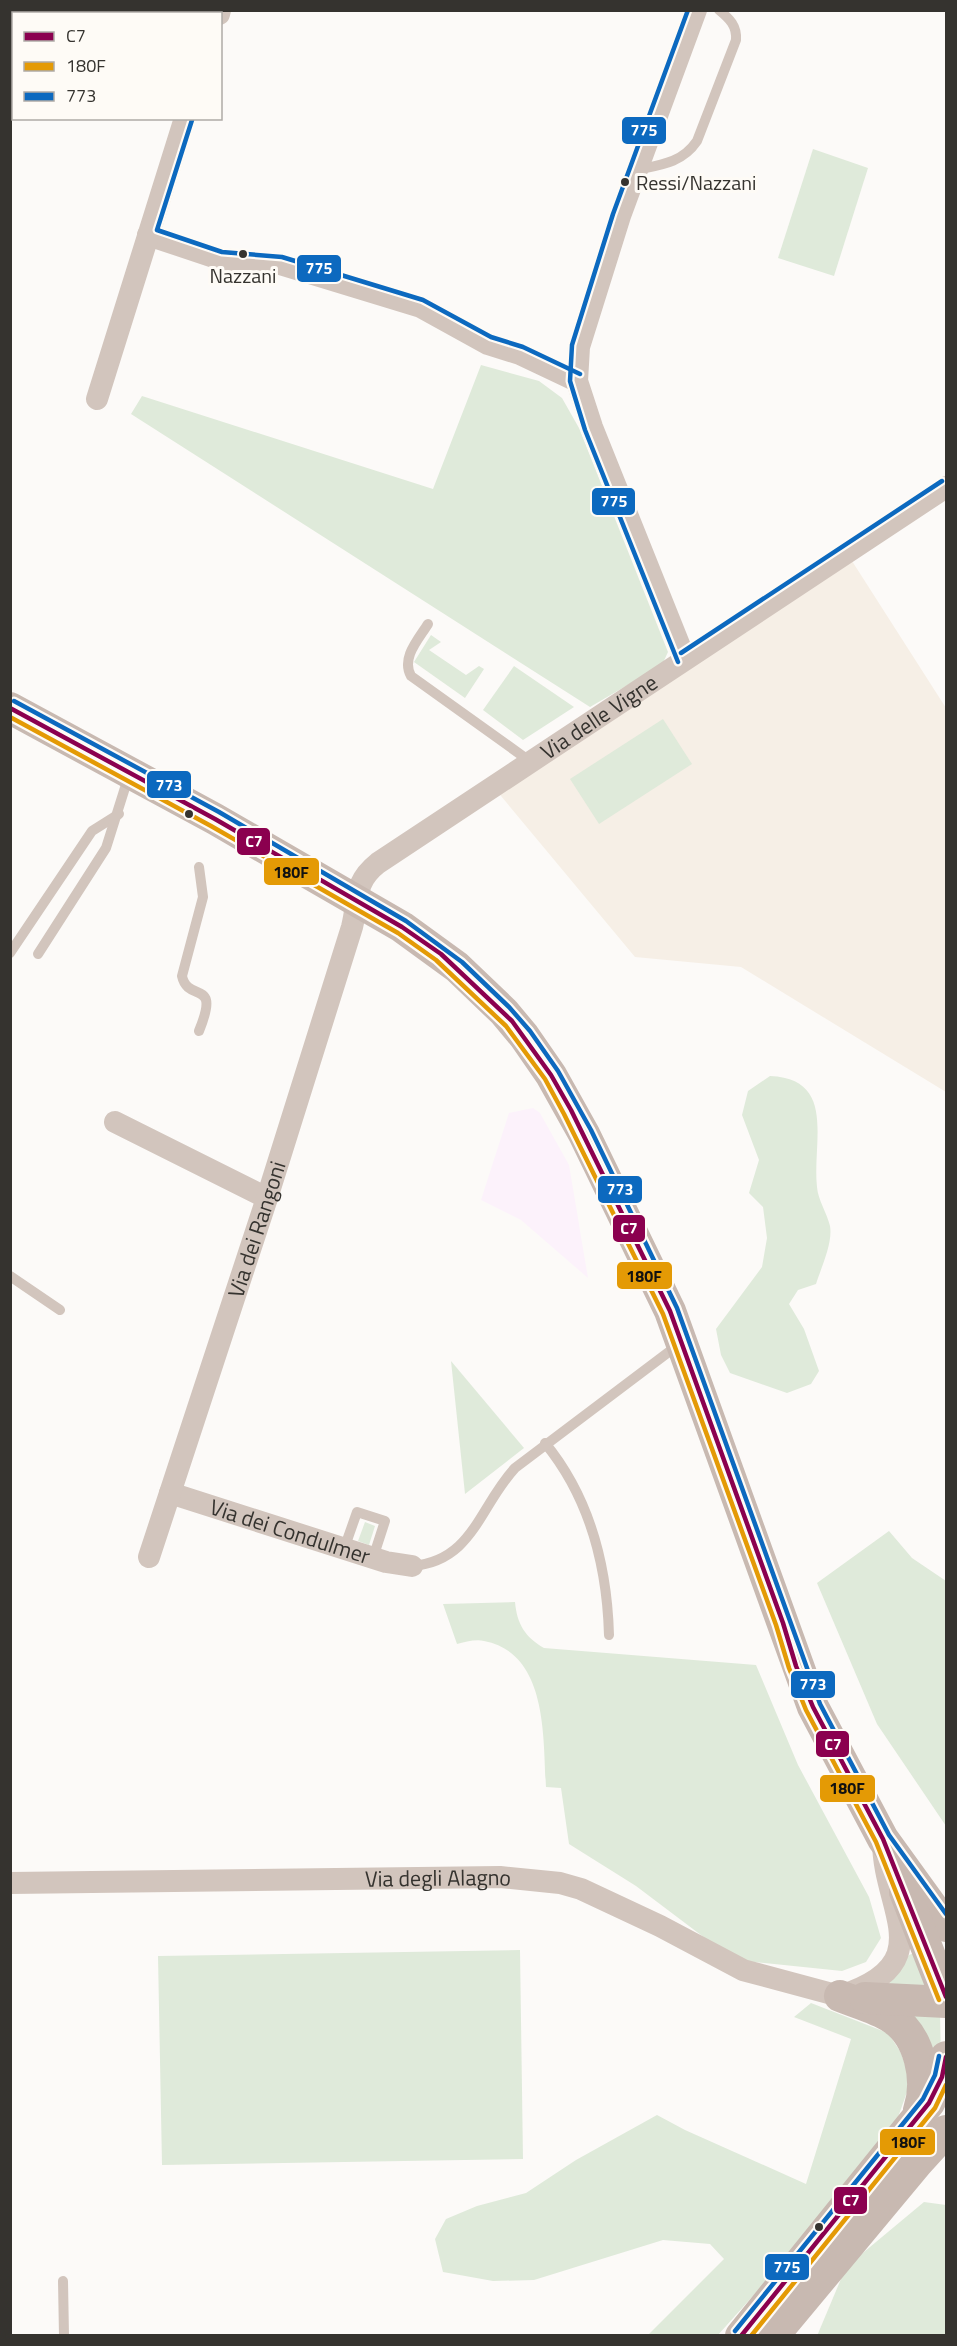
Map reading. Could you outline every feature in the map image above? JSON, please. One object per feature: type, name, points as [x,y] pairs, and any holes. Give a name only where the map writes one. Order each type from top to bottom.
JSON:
[{"type":"main road","points":[[10,708],[130,772],[356,899],[441,954],[504,1012],[534,1050],[584,1134],[683,1342],[783,1623],[796,1666],[813,1707],[883,1839],[946,1997]]},
{"type":"main road","points":[[883,1839],[946,1926]]},
{"type":"main road","points":[[840,1996],[893,2018],[913,2044],[921,2067],[923,2091],[920,2108],[909,2129]]},
{"type":"main road","name":"Via degli Alagno","points":[[840,1996],[946,2002]]},
{"type":"main road","points":[[741,2336],[935,2095],[946,2057]]},
{"type":"main road","points":[[772,2336],[916,2163],[946,2131]]},
{"type":"main road","points":[[916,2163],[946,2143]]},
{"type":"street","points":[[685,659],[592,428],[577,381],[579,347],[583,333],[636,170],[696,10]]},
{"type":"street","points":[[97,399],[184,120]]},
{"type":"street","points":[[148,235],[220,259],[280,264],[421,308],[488,344],[520,354],[577,381]]},
{"type":"street","name":"Via delle Vigne","points":[[356,899],[361,880],[372,867],[946,487]]},
{"type":"street","name":"Via dei Rangoni","points":[[149,1557],[267,1198],[352,927],[356,899]]},
{"type":"street","points":[[115,1122],[267,1198]]},
{"type":"street","name":"Via dei Condulmer","points":[[170,1493],[373,1558],[412,1566]]},
{"type":"street","points":[[840,1996],[880,1978],[891,1966],[898,1951],[900,1926],[886,1870],[883,1839]]},
{"type":"street","name":"Via degli Alagno","points":[[10,1883],[500,1877],[560,1883],[581,1889],[660,1926],[743,1970],[840,1996]]},
{"type":"lane","points":[[636,170],[678,160],[688,154],[697,141],[736,40],[737,31],[732,22],[719,10]]},
{"type":"lane","points":[[428,624],[410,653],[407,669],[411,676],[531,762]]},
{"type":"lane","points":[[38,954],[103,854],[119,814],[130,772]]},
{"type":"lane","points":[[10,953],[92,831],[119,814]]},
{"type":"lane","points":[[199,867],[203,897],[182,969],[183,981],[207,1000],[207,1010],[199,1030]]},
{"type":"lane","points":[[10,1276],[60,1310]]},
{"type":"lane","points":[[412,1566],[442,1560],[459,1548],[504,1480],[545,1443],[683,1342]]},
{"type":"lane","points":[[545,1443],[571,1481],[591,1523],[602,1564],[609,1635]]},
{"type":"lane","points":[[345,1549],[357,1512],[385,1521],[373,1558]]},
{"type":"lane","points":[[63,2281],[64,2336]]},
{"type":"shaded area","points":[[852,561],[946,708],[946,1092],[741,967],[635,957],[496,790]]},
{"type":"shaded area","points":[[533,1108],[540,1113],[569,1165],[588,1278],[521,1220],[481,1200],[509,1113]]},
{"type":"green space","points":[[813,149],[868,168],[834,276],[778,258]]},
{"type":"green space","points":[[481,365],[539,381],[562,398],[579,428],[668,652],[662,665],[590,707],[131,414],[142,396],[433,489]]},
{"type":"green space","points":[[431,635],[441,642],[429,650],[466,675],[479,666],[484,669],[465,698],[414,662]]},
{"type":"green space","points":[[514,666],[574,707],[523,740],[483,710]]},
{"type":"green space","points":[[663,719],[692,764],[599,824],[570,779]]},
{"type":"green space","points":[[770,1076],[791,1080],[805,1088],[813,1101],[818,1133],[817,1187],[830,1226],[828,1248],[816,1284],[798,1290],[789,1304],[804,1329],[819,1371],[811,1384],[787,1393],[730,1373],[721,1355],[716,1329],[762,1267],[767,1238],[763,1207],[749,1193],[759,1160],[742,1115],[748,1091]]},
{"type":"green space","points":[[451,1361],[524,1448],[465,1494]]},
{"type":"green space","points":[[365,1522],[375,1526],[369,1545],[358,1541]]},
{"type":"green space","points":[[889,1531],[912,1558],[946,1581],[946,1826],[877,1724],[817,1583]]},
{"type":"green space","points":[[515,1602],[523,1629],[544,1648],[756,1665],[798,1765],[869,1897],[881,1938],[866,1962],[842,1971],[734,1960],[636,1886],[569,1844],[561,1788],[546,1787],[542,1722],[531,1680],[520,1662],[505,1649],[481,1640],[457,1644],[443,1604]]},
{"type":"green space","points":[[520,1950],[523,2159],[162,2165],[158,1956]]},
{"type":"green space","points":[[914,1953],[931,1986],[887,1987],[909,1955]]},
{"type":"green space","points":[[811,2003],[888,2033],[900,2051],[908,2071],[907,2092],[897,2120],[834,2205],[718,2335],[648,2335],[724,2259],[710,2244],[663,2240],[534,2280],[493,2281],[443,2272],[435,2239],[446,2219],[477,2206],[526,2193],[576,2160],[657,2115],[685,2130],[806,2184],[851,2039],[794,2017]]},
{"type":"green space","points":[[899,2011],[940,2015],[941,2056],[938,2063]]},
{"type":"green space","points":[[924,2202],[946,2205],[946,2335],[817,2336],[846,2267]]},
{"type":"transit line","name":"775","points":[[678,662],[585,430],[570,381],[572,345],[613,214],[688,10]]},
{"type":"transit line","name":"775","points":[[192,120],[157,230],[222,252],[282,257],[423,300],[491,337],[523,347],[580,374]]},
{"type":"transit line","name":"775","points":[[681,653],[942,481]]},
{"type":"transit line","name":"773","points":[[14,701],[219,812],[406,921],[462,962],[509,1007],[530,1031],[558,1071],[591,1130],[677,1308],[820,1704],[889,1835],[946,1914]]},
{"type":"transit line","name":"C7","points":[[10,708],[215,819],[402,927],[441,954],[512,1021],[551,1075],[571,1110],[670,1311],[783,1623],[796,1666],[813,1707],[883,1839],[946,1997]]},
{"type":"transit line","name":"180F","points":[[10,717],[211,826],[398,933],[436,960],[506,1026],[545,1079],[663,1314],[776,1625],[789,1668],[806,1710],[876,1842],[939,2000]]},
{"type":"transit line","name":"775","points":[[735,2331],[923,2099],[935,2075],[939,2056]]},
{"type":"transit line","name":"C7","points":[[741,2336],[929,2103],[942,2077],[946,2057]]},
{"type":"transit line","name":"180F","points":[[751,2336],[935,2108],[946,2085]]},
{"type":"place","name":"Ressi/Nazzani","points":[[625,182]]},
{"type":"place","name":"Nazzani","points":[[243,254]]}]
